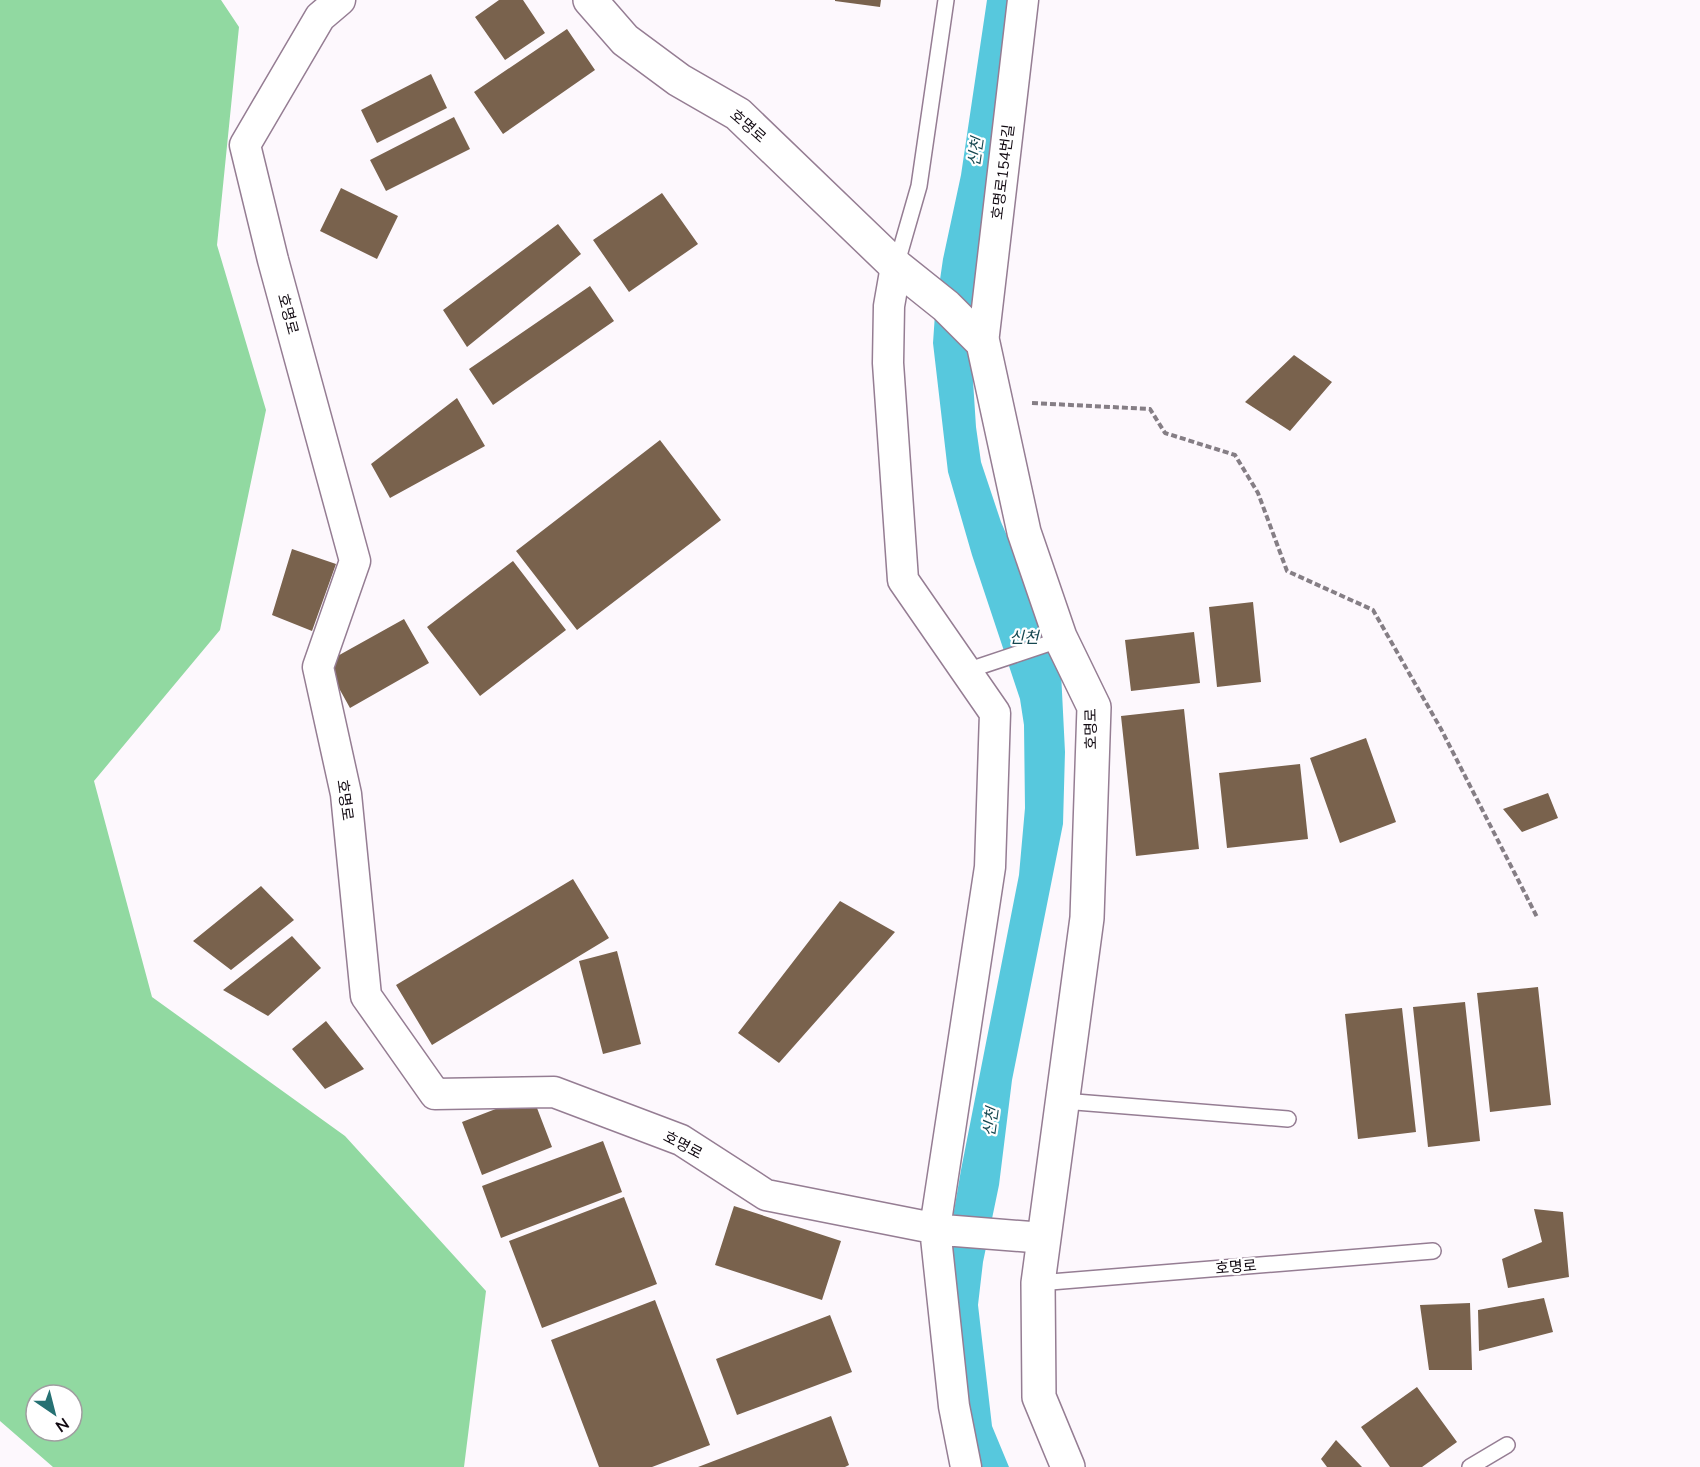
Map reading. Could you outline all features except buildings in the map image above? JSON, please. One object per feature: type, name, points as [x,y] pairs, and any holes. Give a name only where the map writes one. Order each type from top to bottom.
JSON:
[{"type":"street","name":"호명로","points":[[340,0],[321,17],[245,145],[276,270],[355,561],[318,668],[346,794],[366,996],[435,1094],[554,1092],[681,1140],[766,1195],[939,1229]]},
{"type":"street","name":"호명로","points":[[590,0],[625,40],[679,80],[738,114],[899,269],[946,306],[980,342],[996,402],[1024,532],[1058,639],[1094,707],[1087,918],[1038,1283],[1039,1397],[1068,1467]]},
{"type":"street","name":"호명로154번길","points":[[980,342],[1023,0]]},
{"type":"street","points":[[899,269],[889,306],[888,363],[903,580],[971,670],[995,714],[990,867],[939,1229],[954,1406],[966,1467]]},
{"type":"street","points":[[939,1229],[1044,1238]]},
{"type":"lane","points":[[899,269],[919,186],[946,0]]},
{"type":"lane","points":[[971,670],[1058,639]]},
{"type":"lane","points":[[1063,1101],[1288,1119]]},
{"type":"lane","name":"호명로","points":[[1038,1283],[1434,1251]]},
{"type":"lane","points":[[1470,1467],[1507,1445]]},
{"type":"path","points":[[996,402],[1150,409],[1165,433],[1235,455],[1258,493],[1287,571],[1373,610],[1441,729],[1537,917]]},
{"type":"green space","points":[[0,0],[221,0],[239,27],[217,245],[266,410],[220,630],[94,781],[152,997],[345,1136],[486,1291],[464,1467],[53,1467],[25,1443],[84,1443],[84,1383],[24,1383],[24,1442],[0,1421]]},
{"type":"water","name":"신천","points":[[987,0],[1015,0],[972,365],[976,427],[981,462],[1001,522],[1043,619],[1061,672],[1065,752],[1063,824],[1012,1080],[999,1185],[983,1262],[978,1305],[992,1426],[1009,1467],[977,1467],[947,1252],[1019,875],[1025,808],[1024,725],[1020,699],[972,555],[948,472],[933,343],[943,259],[961,175]]}]
